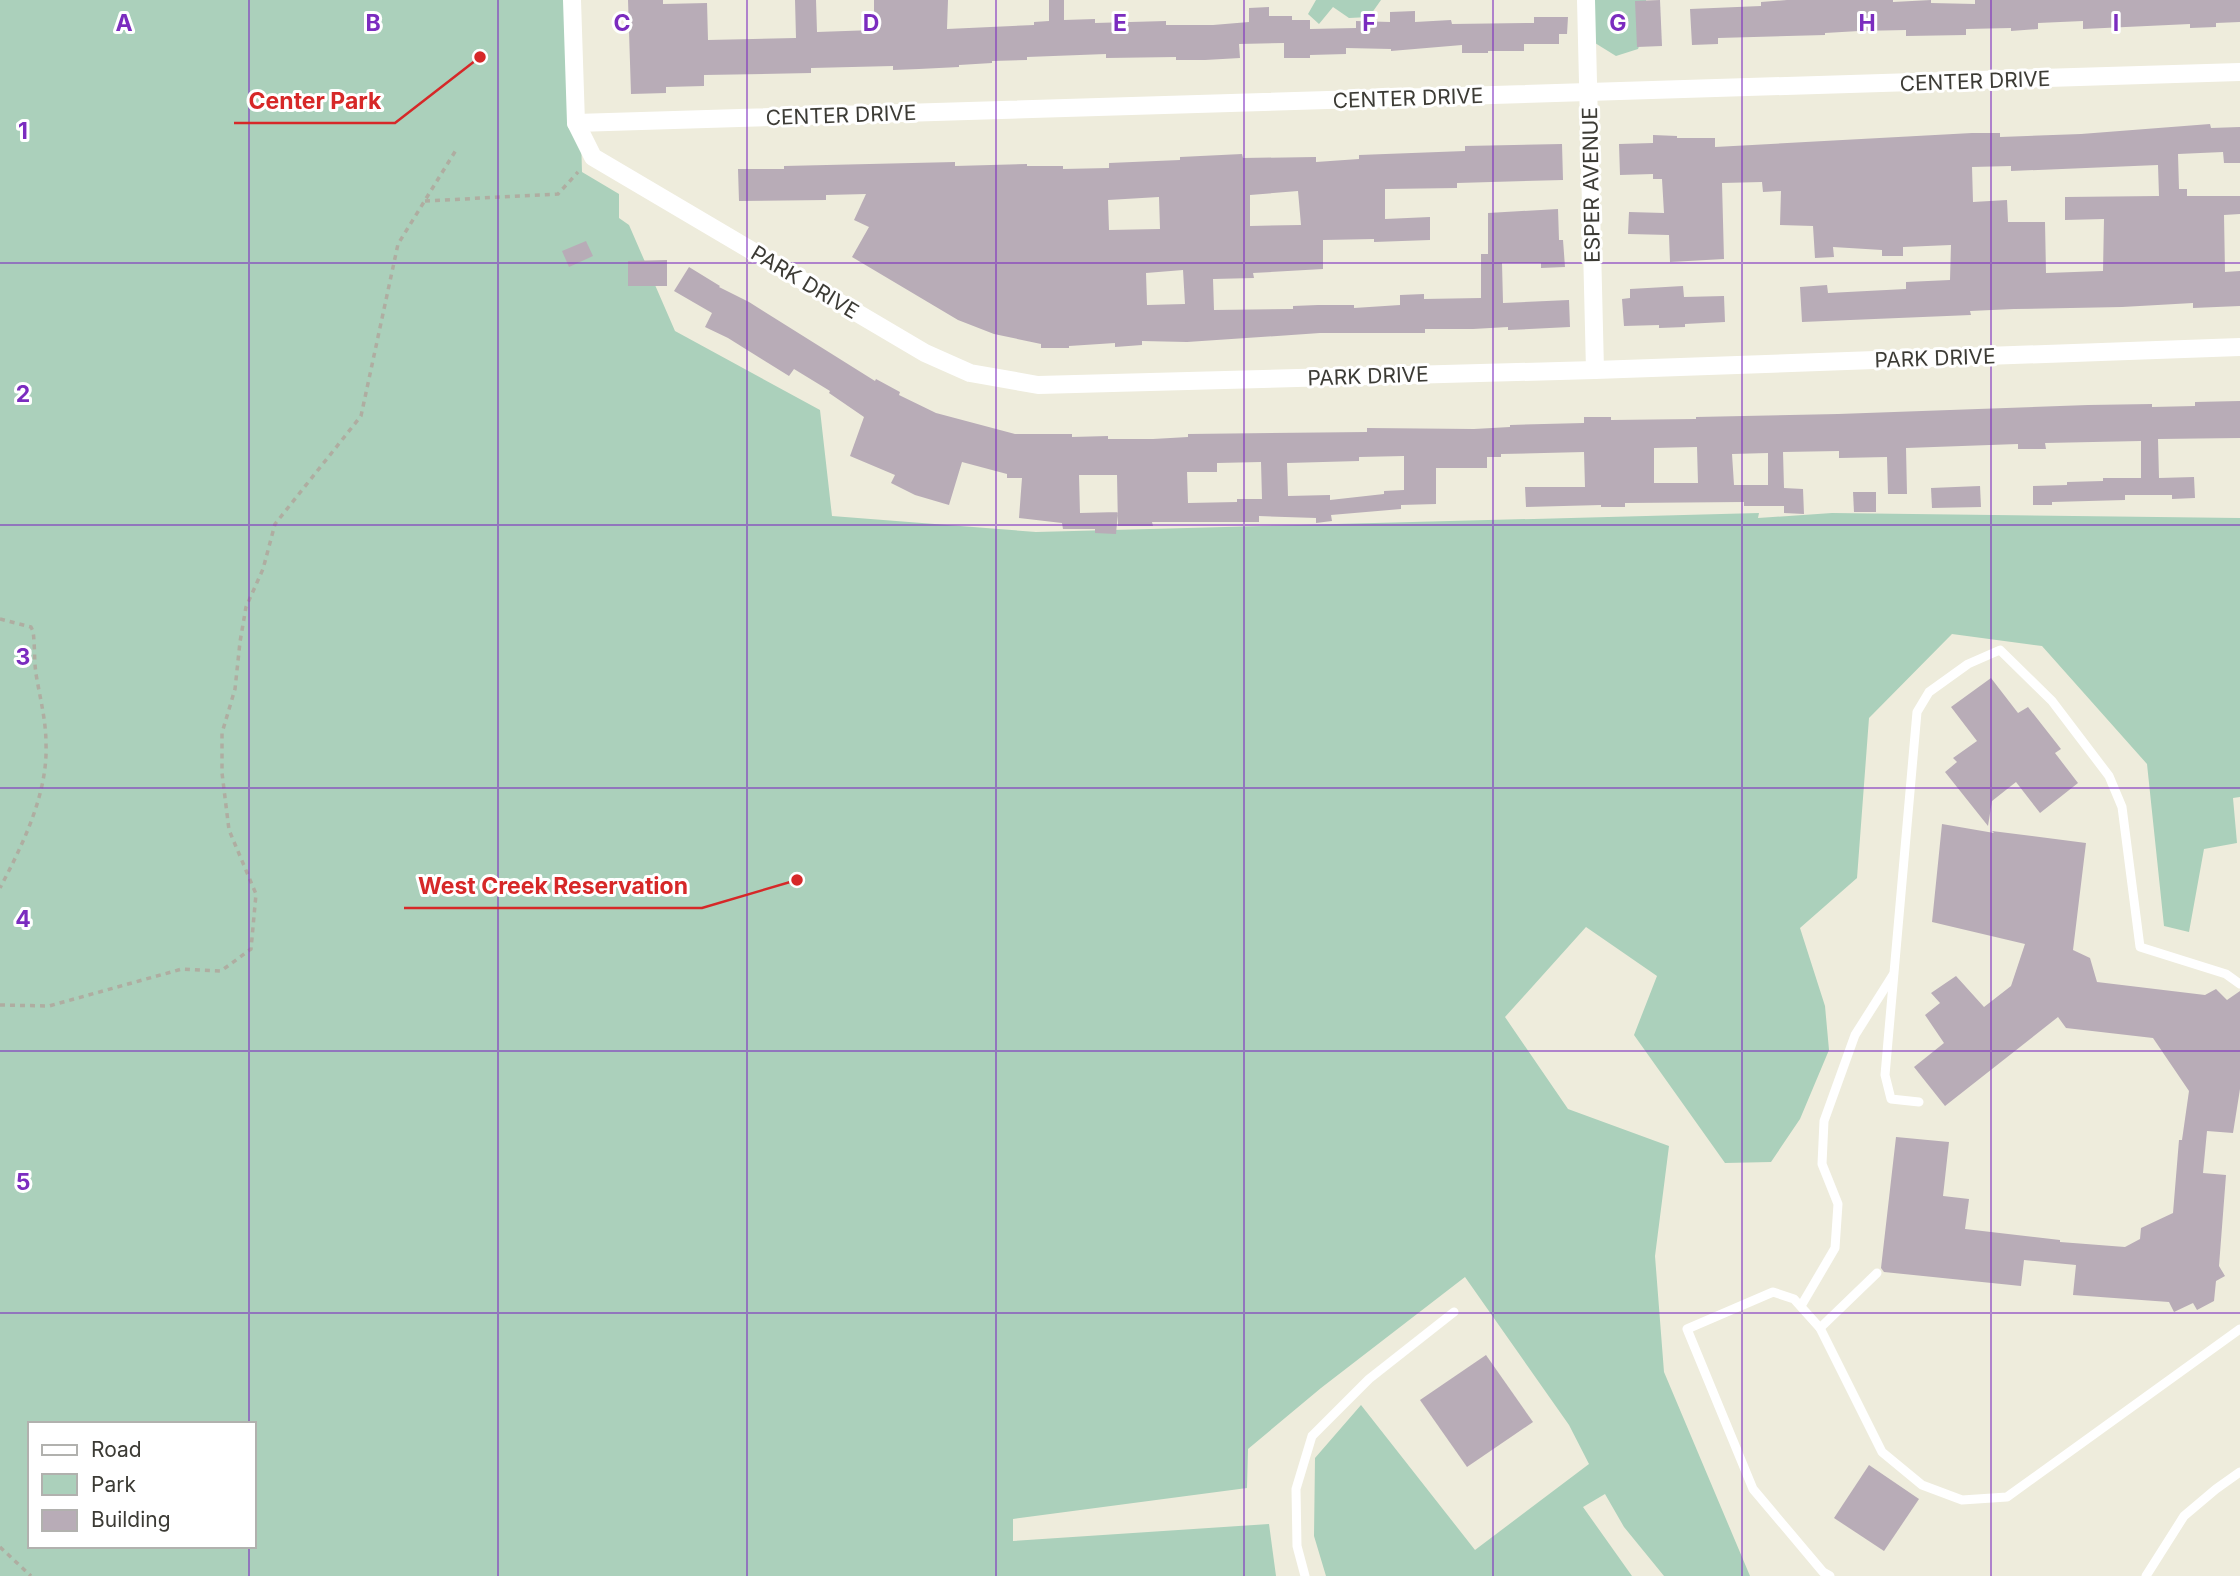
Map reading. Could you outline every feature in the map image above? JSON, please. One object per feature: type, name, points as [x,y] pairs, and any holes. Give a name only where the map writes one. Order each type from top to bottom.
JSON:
[{"type":"street","points":[[572,0],[576,123]]},
{"type":"street","name":"ESPER AVENUE","points":[[1586,0],[1595,370]]},
{"type":"street","name":"CENTER DRIVE","points":[[576,123],[2240,72]]},
{"type":"street","name":"PARK DRIVE","points":[[576,123],[593,157],[925,353],[970,373],[1038,385],[1595,370],[2240,347]]},
{"type":"lane","points":[[1919,1102],[1891,1099],[1885,1075],[1917,712],[1929,692],[1968,664],[2000,650],[2052,701],[2109,776],[2122,807],[2140,947],[2226,974],[2240,984]]},
{"type":"lane","points":[[1801,1306],[1835,1248],[1838,1204],[1822,1164],[1824,1121],[1855,1035],[1894,974]]},
{"type":"lane","points":[[1820,1328],[1877,1273]]},
{"type":"lane","points":[[1829,1576],[1753,1489],[1687,1329],[1773,1292],[1794,1299],[1820,1328],[1882,1452],[1922,1485],[1962,1500],[2007,1497],[2240,1329]]},
{"type":"lane","points":[[1305,1576],[1297,1546],[1296,1489],[1312,1436],[1368,1379],[1454,1312]]},
{"type":"lane","points":[[2146,1576],[2184,1516],[2240,1472]]},
{"type":"path","points":[[0,1006],[49,1006],[182,969],[220,971],[251,949],[256,894],[229,830],[222,774],[222,733],[235,689],[246,607],[263,569],[275,524],[361,416],[398,244],[456,150]]},
{"type":"path","points":[[424,201],[558,194],[578,172]]},
{"type":"path","points":[[0,619],[31,627],[33,631],[46,734],[45,765],[32,816],[0,888]]},
{"type":"path","points":[[0,1547],[31,1576]]},
{"type":"green space","points":[[0,0],[577,0],[582,172],[619,194],[619,218],[629,225],[675,331],[820,410],[832,516],[1036,532],[1759,513],[1758,518],[1832,513],[2240,518],[2240,797],[2233,798],[2237,843],[2204,849],[2189,932],[2164,926],[2147,764],[2042,646],[1952,634],[1869,718],[1857,878],[1800,928],[1825,1006],[1829,1050],[1800,1119],[1771,1162],[1725,1163],[1634,1035],[1657,976],[1586,927],[1505,1017],[1568,1109],[1669,1146],[1655,1256],[1664,1372],[1750,1576],[1664,1576],[1624,1527],[1605,1494],[1583,1507],[1632,1576],[1326,1576],[1314,1536],[1315,1458],[1361,1405],[1475,1550],[1589,1464],[1569,1425],[1465,1277],[1321,1388],[1248,1449],[1247,1488],[1013,1519],[1013,1541],[1269,1524],[1276,1576],[0,1576]]},
{"type":"green space","points":[[1316,0],[1381,0],[1369,17],[1349,18],[1333,7],[1319,24],[1308,14]]},
{"type":"green space","points":[[1593,0],[1646,0],[1648,22],[1638,49],[1616,56],[1595,43]]},
{"type":"building","points":[[628,0],[663,0],[663,4],[707,3],[708,40],[796,38],[795,0],[816,0],[817,32],[874,30],[874,0],[948,0],[947,29],[1034,25],[1034,22],[1049,21],[1049,0],[1064,0],[1064,20],[1095,19],[1095,23],[1166,21],[1166,25],[1213,25],[1249,22],[1249,8],[1269,7],[1269,16],[1292,16],[1292,20],[1310,20],[1310,29],[1356,28],[1356,21],[1390,22],[1390,12],[1415,11],[1415,22],[1451,20],[1452,24],[1534,23],[1534,17],[1568,17],[1567,34],[1559,34],[1559,44],[1524,44],[1524,51],[1462,53],[1462,45],[1391,51],[1346,48],[1346,54],[1284,58],[1284,43],[1239,44],[1240,58],[1106,58],[1106,54],[1027,57],[1027,60],[919,69],[893,70],[893,66],[811,68],[811,73],[704,75],[704,86],[666,87],[666,93],[631,94]]},
{"type":"building","points":[[1660,0],[1662,46],[1637,47],[1635,1]]},
{"type":"building","points":[[1931,0],[1931,3],[1975,4],[1975,0],[2240,0],[2240,22],[2216,23],[2216,27],[2190,28],[2190,24],[2083,29],[2083,21],[2038,23],[2038,29],[2011,31],[2011,28],[1966,29],[1966,35],[1906,36],[1906,30],[1859,31],[1825,35],[1718,38],[1718,44],[1692,45],[1690,9],[1761,6],[1761,2]]},
{"type":"building","points":[[2210,124],[2211,128],[2240,127],[2240,163],[2224,163],[2223,152],[2178,154],[2179,189],[2187,189],[2187,196],[2240,196],[2240,214],[2224,215],[2225,272],[2240,271],[2240,306],[2193,308],[2193,303],[2014,309],[1970,311],[1971,315],[1802,322],[1800,287],[1827,285],[1828,293],[1906,289],[1906,282],[1950,280],[1951,245],[1903,247],[1903,256],[1882,256],[1882,250],[1833,247],[1834,257],[1815,258],[1813,226],[1780,225],[1781,191],[1763,192],[1762,182],[1722,183],[1724,259],[1670,262],[1669,235],[1628,234],[1629,212],[1664,213],[1662,179],[1653,179],[1653,174],[1620,175],[1619,144],[1653,143],[1653,135],[1715,138],[1715,147],[1972,133],[2000,133],[2000,137]],"holes":[[[2158,165],[2159,196],[2065,197],[2065,220],[2104,219],[2103,271],[2046,273],[2045,222],[2008,222],[2007,200],[1973,202],[1972,167],[2011,166],[2011,171]]]},
{"type":"building","points":[[1562,144],[1563,180],[1457,183],[1457,188],[1385,189],[1385,219],[1430,217],[1430,240],[1323,240],[1323,269],[1253,273],[1254,278],[1213,279],[1214,310],[1293,309],[1293,306],[1318,305],[1354,305],[1354,308],[1400,305],[1400,295],[1424,294],[1424,299],[1481,298],[1481,254],[1488,254],[1488,213],[1558,209],[1559,240],[1563,240],[1565,267],[1541,268],[1541,263],[1502,263],[1503,303],[1569,300],[1570,327],[1508,330],[1508,327],[1425,329],[1425,333],[1320,333],[1187,342],[1142,341],[1142,345],[1115,347],[1115,343],[1041,348],[1041,344],[994,334],[958,320],[852,257],[869,227],[854,220],[866,194],[826,195],[826,200],[739,201],[738,169],[955,162],[955,166],[1027,164],[1063,166],[1063,169],[1109,168],[1109,163],[1242,154],[1243,158],[1316,157],[1316,162],[1359,159],[1359,155],[1465,151],[1465,146]],"holes":[[[1298,191],[1301,225],[1250,226],[1250,195]],[[1159,197],[1160,229],[1109,230],[1108,200]],[[1183,270],[1185,304],[1147,305],[1146,273]]]},
{"type":"building","points":[[586,241],[593,256],[569,267],[562,251]]},
{"type":"building","points":[[667,260],[667,286],[628,286],[628,261]]},
{"type":"building","points":[[689,267],[875,381],[876,379],[900,392],[899,395],[936,413],[1015,434],[1153,439],[1188,437],[1188,434],[1367,432],[1367,428],[1474,429],[1584,423],[1584,417],[1611,417],[1611,420],[1696,419],[2088,405],[2195,406],[2195,402],[2240,401],[2240,438],[2158,439],[2159,478],[2194,477],[2195,498],[2125,495],[2125,500],[2033,505],[2033,486],[2103,481],[2103,478],[2141,478],[2141,441],[2045,443],[2046,449],[2018,449],[2018,444],[1906,448],[1907,494],[1888,494],[1887,457],[1839,458],[1839,451],[1783,452],[1784,488],[1803,489],[1804,514],[1784,513],[1784,506],[1744,506],[1744,502],[1625,503],[1625,507],[1526,507],[1525,487],[1585,487],[1584,452],[1501,454],[1501,457],[1487,457],[1487,468],[1436,468],[1436,504],[1401,505],[1401,509],[1331,515],[1332,521],[1316,523],[1316,518],[1259,516],[1259,522],[1152,522],[1153,526],[1118,526],[1118,514],[1116,534],[1095,533],[1095,529],[1063,529],[1062,523],[1019,518],[1022,478],[1007,478],[1007,474],[962,462],[949,505],[915,495],[891,483],[895,475],[850,456],[864,417],[829,393],[830,391],[794,369],[789,376],[705,327],[712,313],[674,291]],"holes":[[[1697,447],[1698,483],[1654,483],[1654,448]],[[1768,453],[1768,485],[1734,485],[1732,454]],[[1404,456],[1404,490],[1330,500],[1330,495],[1288,496],[1287,463],[1359,461],[1359,457]],[[1261,462],[1262,499],[1188,503],[1187,472],[1217,472],[1217,463]],[[1079,475],[1117,475],[1118,512],[1080,513]]]},
{"type":"building","points":[[1683,286],[1684,297],[1724,296],[1725,322],[1685,324],[1685,327],[1624,326],[1622,299],[1630,298],[1630,289]]},
{"type":"building","points":[[1980,486],[1981,507],[1932,508],[1931,488]]},
{"type":"building","points":[[1853,492],[1876,492],[1876,512],[1854,512]]},
{"type":"building","points":[[1991,678],[2018,713],[2028,707],[2061,749],[2055,753],[2078,783],[2040,813],[2016,782],[1992,801],[1988,826],[1945,772],[1957,762],[1953,758],[1977,741],[1951,707]]},
{"type":"building","points":[[1942,824],[1994,833],[1992,831],[2086,843],[2073,950],[2090,958],[2097,982],[2205,995],[2216,989],[2227,1000],[2240,991],[2240,1089],[2233,1133],[2207,1131],[2203,1173],[2226,1175],[2219,1266],[2225,1276],[2216,1281],[2214,1301],[2197,1310],[2193,1303],[2174,1312],[2169,1302],[2073,1295],[2076,1265],[2024,1260],[2021,1286],[1884,1272],[1881,1268],[1896,1137],[1949,1142],[1943,1196],[1969,1199],[1965,1229],[2060,1242],[2125,1247],[2140,1239],[2141,1228],[2173,1213],[2179,1140],[2182,1140],[2189,1091],[2153,1038],[2066,1028],[2058,1017],[1945,1106],[1914,1067],[1944,1043],[1925,1015],[1940,1003],[1931,993],[1956,976],[1984,1007],[2011,986],[2025,944],[1932,922]]},
{"type":"building","points":[[1486,1355],[1533,1422],[1467,1467],[1420,1400]]},
{"type":"building","points":[[1869,1465],[1919,1499],[1884,1551],[1834,1518]]},
{"type":"place","name":"Center Park","points":[[480,57]]},
{"type":"place","name":"West Creek Reservation","points":[[797,880]]}]
